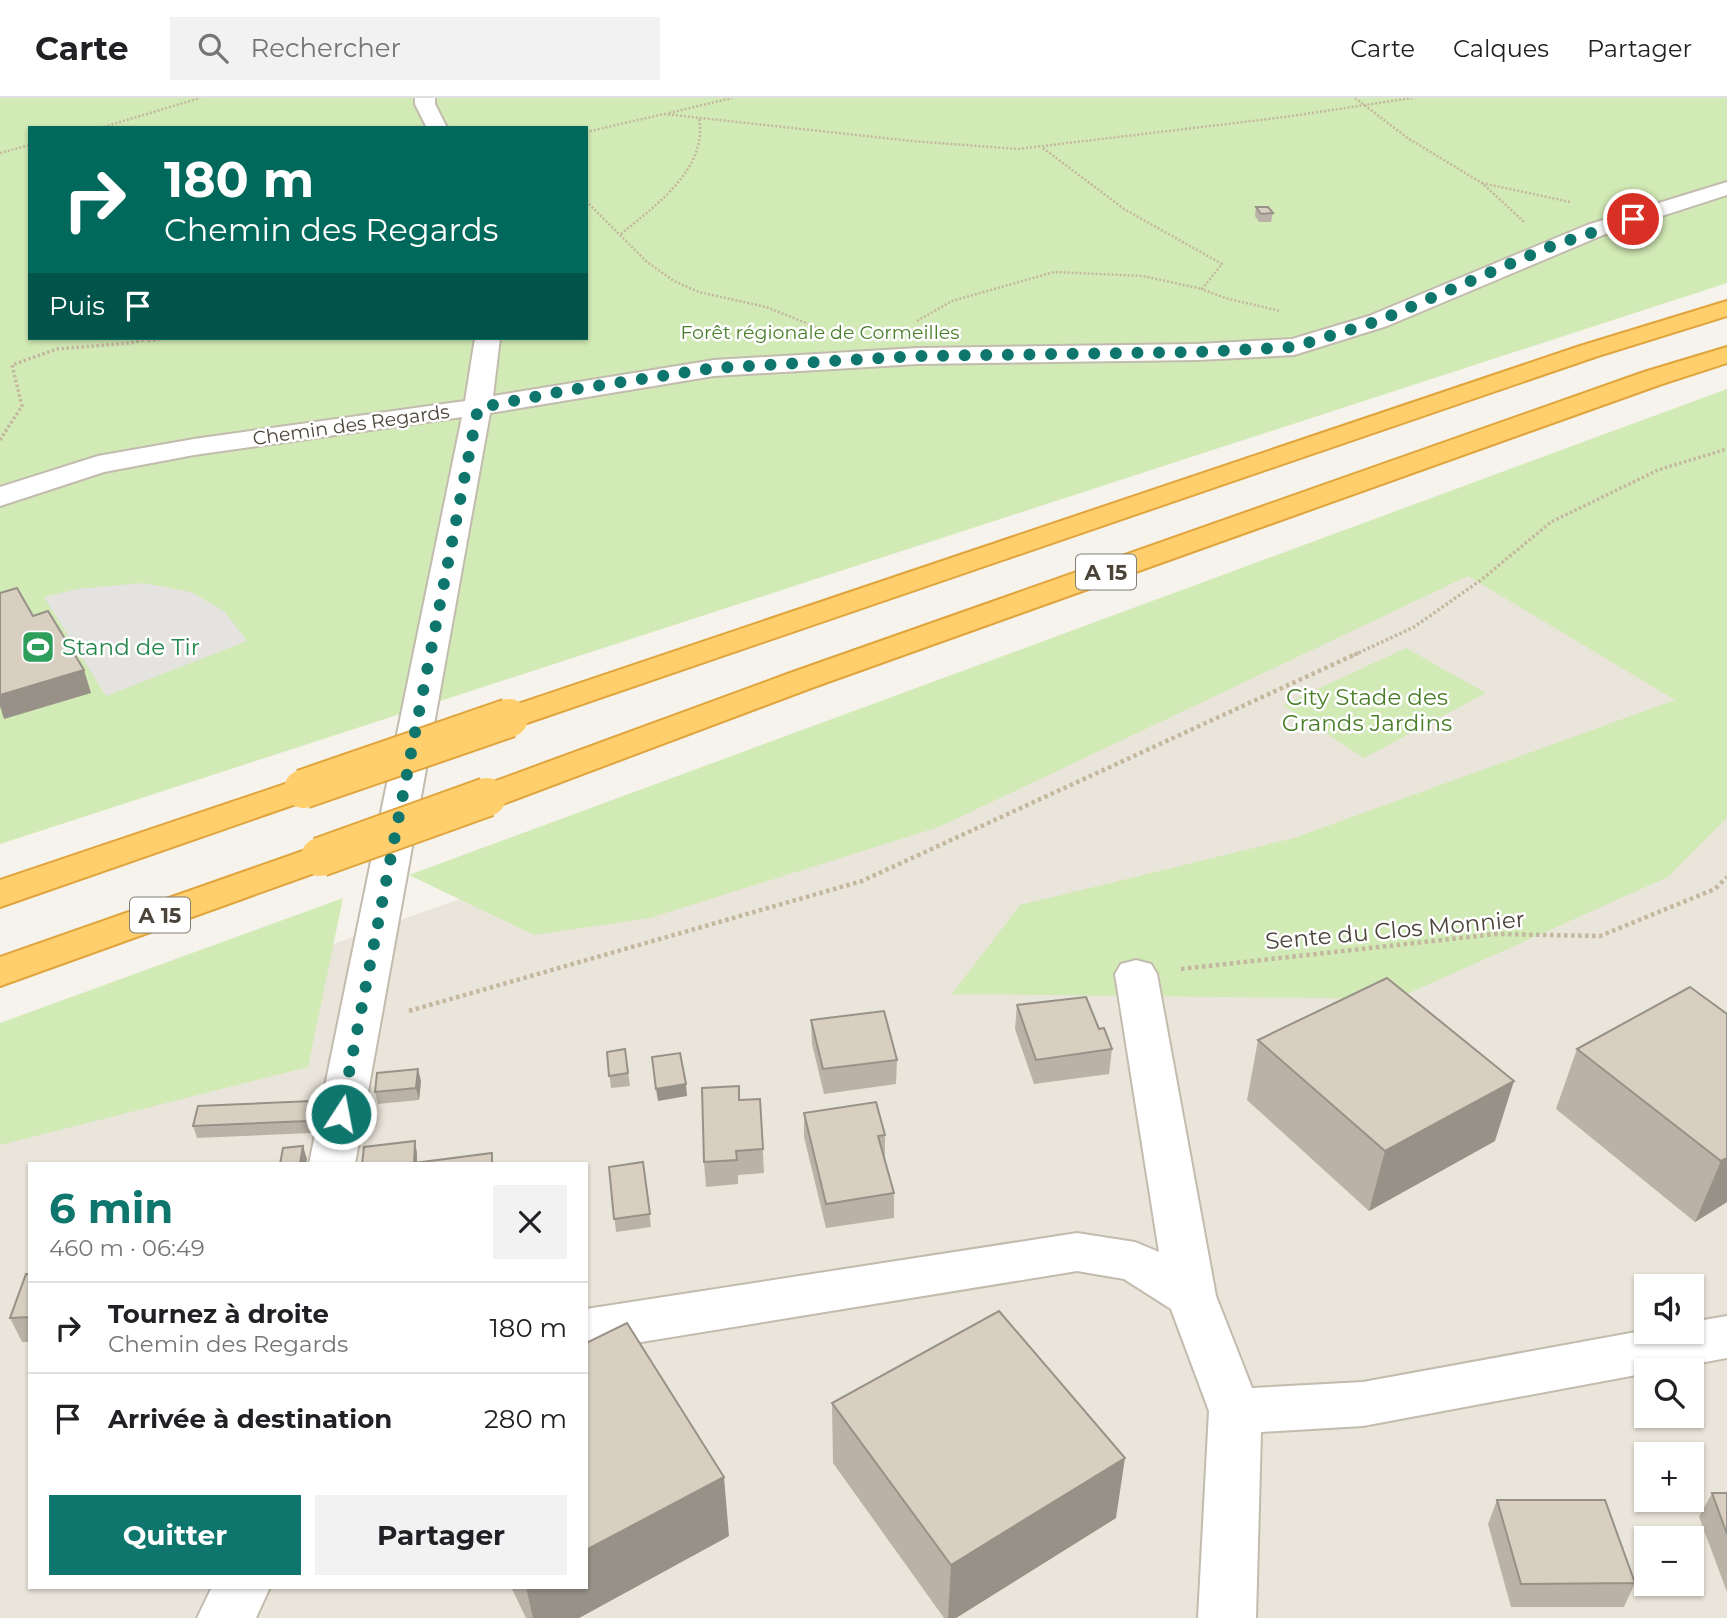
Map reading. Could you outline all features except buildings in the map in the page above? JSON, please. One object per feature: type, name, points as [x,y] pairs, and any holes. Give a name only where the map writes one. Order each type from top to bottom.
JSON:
[{"type":"highway","name":"A 15","points":[[0,894],[1589,351],[1727,308]]},
{"type":"highway","name":"A 15","points":[[0,972],[487,797],[802,680],[1653,378],[1727,355]]},
{"type":"street","points":[[425,98],[425,104],[436,126]]},
{"type":"street","name":"Chemin des Regards","points":[[0,497],[98,465],[194,447],[478,408],[569,390],[714,368],[918,356],[1198,352],[1294,347],[1378,321],[1549,247],[1727,188]]},
{"type":"street","points":[[332,1162],[478,408],[487,340]]},
{"type":"street","points":[[1136,974],[1191,1296],[1235,1411],[1227,1618]]},
{"type":"street","points":[[588,1330],[1077,1252],[1135,1261],[1191,1296]]},
{"type":"street","points":[[1235,1411],[1363,1404],[1727,1337]]},
{"type":"street","points":[[226,1618],[241,1589]]},
{"type":"path","points":[[108,126],[200,98]]},
{"type":"path","points":[[588,132],[732,98]]},
{"type":"path","points":[[1355,98],[1409,139],[1482,183],[1549,247]]},
{"type":"path","points":[[664,114],[912,141],[1018,149],[1114,136],[1163,133],[1412,98]]},
{"type":"path","points":[[621,234],[648,212],[686,173],[701,139],[703,127],[699,118]]},
{"type":"path","points":[[0,153],[28,146]]},
{"type":"path","points":[[1043,147],[1124,209],[1222,264],[1202,289]]},
{"type":"path","points":[[1482,183],[1541,198],[1586,204],[1633,219]]},
{"type":"path","points":[[588,203],[621,234],[637,255],[667,278],[688,289],[757,304],[799,317],[829,336],[830,349],[817,362]]},
{"type":"path","points":[[915,322],[952,301],[1054,272],[1143,276],[1202,289],[1224,298],[1313,320],[1345,331]]},
{"type":"path","points":[[130,343],[143,340]]},
{"type":"path","points":[[0,440],[22,406],[12,365],[57,349],[152,340]]},
{"type":"path","points":[[358,1026],[862,881],[1414,628],[1481,580],[1551,522],[1658,470],[1727,449]]},
{"type":"path","name":"Sente du Clos Monnier","points":[[1136,974],[1496,934],[1600,936],[1715,889],[1727,877]]},
{"type":"shaded area","points":[[1727,447],[1727,1618],[0,1618],[0,1063]]},
{"type":"shaded area","points":[[143,583],[191,592],[224,611],[247,641],[106,696],[44,597],[77,589]]},
{"type":"green space","name":"Forêt régionale de Cormeilles","points":[[0,98],[1727,98],[1727,283],[0,844]]},
{"type":"green space","points":[[1727,389],[1727,818],[1668,877],[1396,999],[952,994],[1020,905],[1294,838],[1675,700],[1468,576],[939,827],[650,918],[534,935],[409,875]]},
{"type":"green space","name":"City Stade des Grands Jardins","points":[[1406,648],[1486,693],[1364,758],[1283,705]]},
{"type":"green space","points":[[343,898],[308,1067],[0,1145],[0,1023]]},
{"type":"place","name":"Stand de Tir","points":[[38,647]]},
{"type":"route","points":[[341,1114],[478,408],[569,390],[714,368],[918,356],[1198,352],[1294,347],[1378,321],[1549,247],[1633,219]]}]
